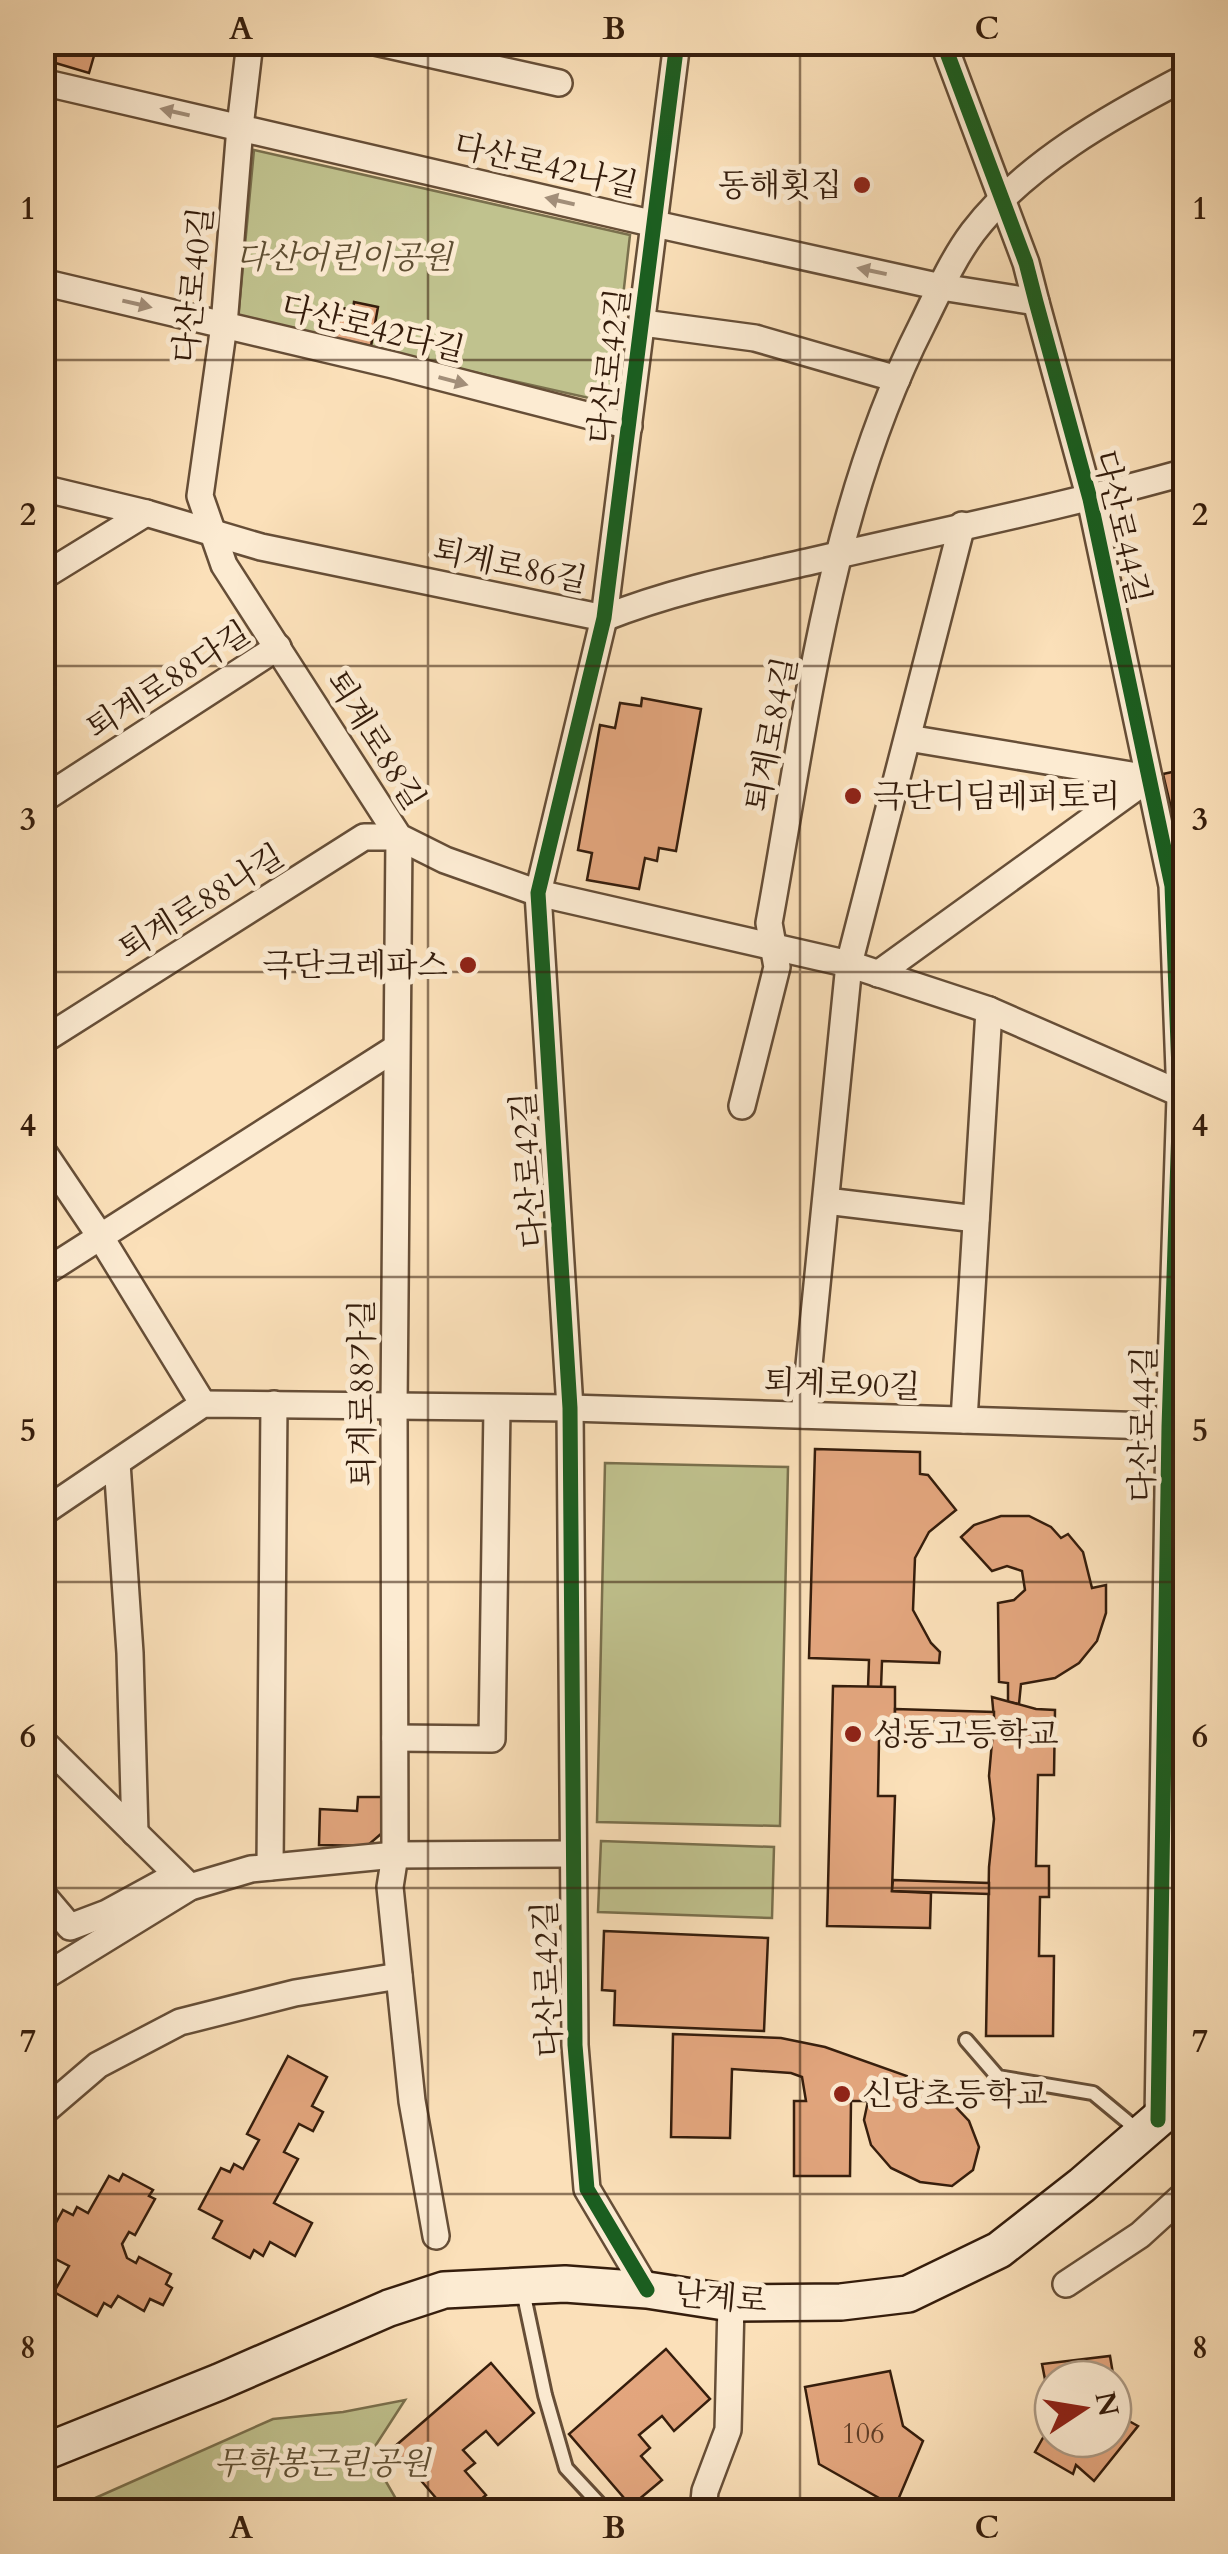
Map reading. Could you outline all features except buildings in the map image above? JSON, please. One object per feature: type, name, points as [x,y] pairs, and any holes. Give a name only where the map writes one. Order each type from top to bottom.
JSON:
[{"type":"main road","name":"난계로","points":[[43,2451],[203,2389],[389,2308],[444,2290],[564,2284],[647,2290],[730,2304],[841,2302],[908,2294],[999,2250],[1186,2096]]},
{"type":"street","name":"다산로40길","points":[[212,532],[200,496],[224,325],[250,42]]},
{"type":"street","points":[[375,42],[559,83]]},
{"type":"street","name":"다산로42길","points":[[647,2290],[586,2189],[575,2045],[570,1408],[538,893],[604,618],[677,42]]},
{"type":"street","name":"다산로44길","points":[[942,42],[1036,302],[1090,499],[1172,886],[1183,1097],[1178,1427],[1150,2126]]},
{"type":"street","name":"퇴계로84길","points":[[742,1106],[777,967],[769,923],[838,555],[862,466],[897,380],[941,287],[974,230],[1002,200],[1094,130],[1186,77]]},
{"type":"street","name":"다산로42나길","points":[[42,82],[655,224],[941,287],[1036,302]]},
{"type":"street","name":"다산로42다길","points":[[42,282],[629,426]]},
{"type":"street","points":[[643,323],[755,338],[897,380]]},
{"type":"street","name":"퇴계로86길","points":[[42,488],[261,547],[604,618],[658,597],[1090,499],[1186,472]]},
{"type":"street","points":[[42,577],[146,513]]},
{"type":"street","points":[[804,1415],[849,964],[962,525]]},
{"type":"street","name":"퇴계로88길","points":[[212,532],[224,564],[399,837],[445,860],[538,893],[849,964],[990,1010],[1183,1097]]},
{"type":"street","name":"퇴계로88다길","points":[[42,800],[278,647]]},
{"type":"street","points":[[908,738],[1149,778]]},
{"type":"street","points":[[878,974],[1149,778]]},
{"type":"street","name":"퇴계로88나길","points":[[42,1041],[364,837],[399,837]]},
{"type":"street","name":"퇴계로88가길","points":[[399,837],[394,1408],[396,1855],[390,1887],[412,2101],[436,2236]]},
{"type":"street","points":[[964,1420],[990,1010]]},
{"type":"street","points":[[42,1274],[396,1048]]},
{"type":"street","points":[[42,1150],[203,1404],[42,1513]]},
{"type":"street","points":[[826,1201],[976,1218]]},
{"type":"street","name":"퇴계로90길","points":[[203,1404],[570,1408],[1178,1427]]},
{"type":"street","points":[[270,1868],[274,1404]]},
{"type":"street","points":[[395,1738],[492,1739],[497,1408]]},
{"type":"street","points":[[117,1463],[130,1653],[135,1833]]},
{"type":"street","points":[[42,1741],[183,1881]]},
{"type":"street","name":"다산로42길","points":[[396,1855],[572,1854]]},
{"type":"street","points":[[42,1894],[70,1927],[183,1881],[251,1869],[396,1855]]},
{"type":"street","points":[[42,1978],[183,1881]]},
{"type":"street","points":[[42,2113],[98,2065],[180,2022],[295,1993],[399,1976]]},
{"type":"street","points":[[1066,2284],[1140,2235],[1186,2193]]},
{"type":"street","points":[[703,2512],[705,2491],[728,2430],[730,2304]]},
{"type":"lane","points":[[966,2040],[998,2076],[1093,2094],[1150,2126]]},
{"type":"lane","points":[[522,2286],[545,2395],[566,2468],[608,2512]]},
{"type":"green space","name":"다산어린이공원","points":[[254,150],[630,235],[611,403],[238,319]]},
{"type":"green space","points":[[605,1463],[788,1467],[780,1826],[597,1822]]},
{"type":"green space","points":[[601,1841],[774,1847],[772,1918],[598,1912]]},
{"type":"green space","name":"무학봉근린공원","points":[[405,2400],[370,2454],[403,2511],[66,2511],[273,2419],[343,2412]]},
{"type":"cycle path","points":[[647,2290],[587,2189],[575,2045],[570,1408],[538,893],[604,618],[677,42]]},
{"type":"cycle path","points":[[943,42],[1026,263],[1090,499],[1172,886],[1180,1097],[1169,1427],[1158,2120]]},
{"type":"place","name":"동해횟집","points":[[862,185]]},
{"type":"place","name":"극단디딤레퍼토리","points":[[853,796]]},
{"type":"place","name":"극단크레파스","points":[[468,965]]},
{"type":"place","name":"성동고등학교","points":[[853,1734]]},
{"type":"place","name":"신당초등학교","points":[[842,2094]]}]
